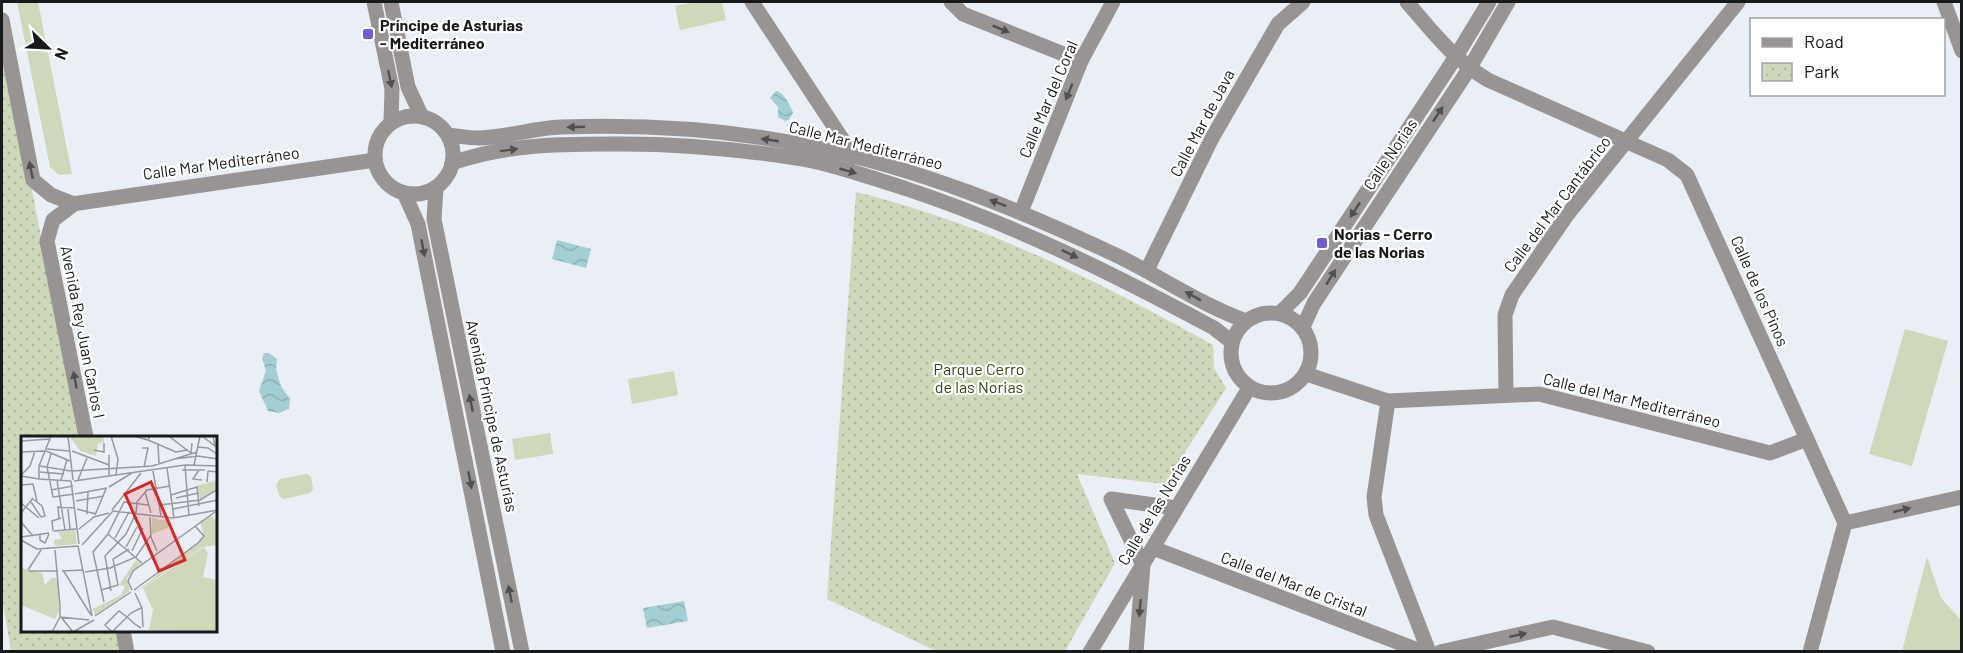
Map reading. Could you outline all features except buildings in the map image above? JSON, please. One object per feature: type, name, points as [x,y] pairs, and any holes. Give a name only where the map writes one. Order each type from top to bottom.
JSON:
[{"type":"street","points":[[374,2],[392,89],[391,123]]},
{"type":"street","points":[[391,2],[408,87],[422,117]]},
{"type":"street","points":[[752,2],[854,156]]},
{"type":"street","points":[[951,2],[963,14],[1081,61]]},
{"type":"street","name":"Calle Mar del Coral","points":[[1021,213],[1081,61],[1113,2]]},
{"type":"street","name":"Calle Mar de Java","points":[[1147,270],[1212,138],[1272,33],[1278,24],[1303,2]]},
{"type":"street","name":"Calle de los Pinos","points":[[1407,2],[1455,58],[1468,69],[1488,80],[1627,140],[1668,160],[1688,176],[1845,523]]},
{"type":"street","points":[[1280,313],[1300,293],[1455,58],[1489,2]]},
{"type":"street","name":"Calle Norias","points":[[1303,327],[1338,265],[1468,69],[1508,2]]},
{"type":"street","name":"Calle del Mar Cantábrico","points":[[1506,394],[1505,315],[1512,295],[1567,215],[1738,2]]},
{"type":"street","points":[[1944,2],[1962,51]]},
{"type":"street","points":[[2,20],[33,180],[51,195],[73,204]]},
{"type":"street","points":[[406,117],[422,117],[432,120],[448,135],[453,154],[449,173],[436,188],[415,195],[404,193],[385,181],[375,160],[378,140],[391,123],[406,117]]},
{"type":"street","name":"Calle Mar Mediterráneo","points":[[448,135],[480,138],[552,128],[625,125],[690,128],[808,145],[854,156],[950,185],[1021,213],[1147,270],[1222,312],[1246,321]]},
{"type":"street","name":"Calle Mar Mediterráneo","points":[[452,163],[481,153],[565,144],[686,145],[805,160],[850,171],[941,201],[1042,240],[1195,317],[1232,342]]},
{"type":"street","name":"Calle Mar Mediterráneo","points":[[73,204],[375,160]]},
{"type":"street","name":"Avenida Príncipe de Asturias","points":[[436,188],[434,219],[522,651]]},
{"type":"street","name":"Avenida Príncipe de Asturias","points":[[404,193],[418,224],[503,651]]},
{"type":"street","name":"Avenida Rey Juan Carlos I","points":[[73,204],[53,220],[47,241],[86,436]]},
{"type":"street","points":[[1268,312],[1280,313],[1293,318],[1303,327],[1311,350],[1306,374],[1297,384],[1274,394],[1249,388],[1233,368],[1232,342],[1246,321],[1268,312]]},
{"type":"street","name":"Calle del Mar Mediterráneo","points":[[1306,374],[1388,401],[1539,394],[1770,453],[1808,439]]},
{"type":"street","name":"Calle de las Norias","points":[[1090,651],[1249,388]]},
{"type":"street","points":[[1388,401],[1374,497],[1376,515],[1429,651]]},
{"type":"street","points":[[1810,651],[1845,523],[1962,496]]},
{"type":"street","points":[[1136,651],[1143,565],[1111,499],[1176,508]]},
{"type":"street","name":"Calle del Mar de Cristal","points":[[1153,548],[1393,647],[1423,651]]},
{"type":"street","points":[[1440,651],[1553,627],[1648,651]]},
{"type":"street","points":[[123,632],[127,651]]},
{"type":"green space","points":[[17,2],[38,2],[72,174],[59,175],[50,167]]},
{"type":"green space","points":[[696,2],[722,2],[726,20],[680,30],[675,6]]},
{"type":"green space","points":[[2,50],[32,189],[78,436],[21,436],[21,632],[116,632],[121,651],[11,651],[2,597]]},
{"type":"green space","name":"Parque Cerro de las Norias","points":[[856,192],[949,220],[1040,256],[1213,345],[1214,368],[1226,388],[1165,484],[1077,474],[1115,563],[1065,651],[936,651],[827,599]]},
{"type":"green space","points":[[1905,329],[1948,341],[1912,466],[1869,454]]},
{"type":"green space","points":[[674,371],[678,395],[632,404],[628,379]]},
{"type":"green space","points":[[550,433],[553,454],[515,460],[512,439]]},
{"type":"green space","points":[[307,474],[311,477],[313,489],[310,493],[284,499],[280,497],[276,485],[280,479]]},
{"type":"green space","points":[[1927,557],[1941,598],[1961,620],[1961,651],[1902,651]]},
{"type":"water","points":[[776,91],[791,107],[793,113],[789,120],[785,121],[778,117],[778,107],[770,98]]},
{"type":"water","points":[[557,240],[591,249],[586,268],[552,259]]},
{"type":"water","points":[[264,353],[269,353],[277,359],[276,369],[281,386],[290,399],[289,409],[279,413],[268,411],[259,391],[266,370],[262,359]]},
{"type":"water","points":[[684,601],[688,621],[647,628],[643,608]]},
{"type":"place","name":"Príncipe de Asturias - Mediterráneo","points":[[368,34]]},
{"type":"place","name":"Norias - Cerro de las Norias","points":[[1322,243]]}]
